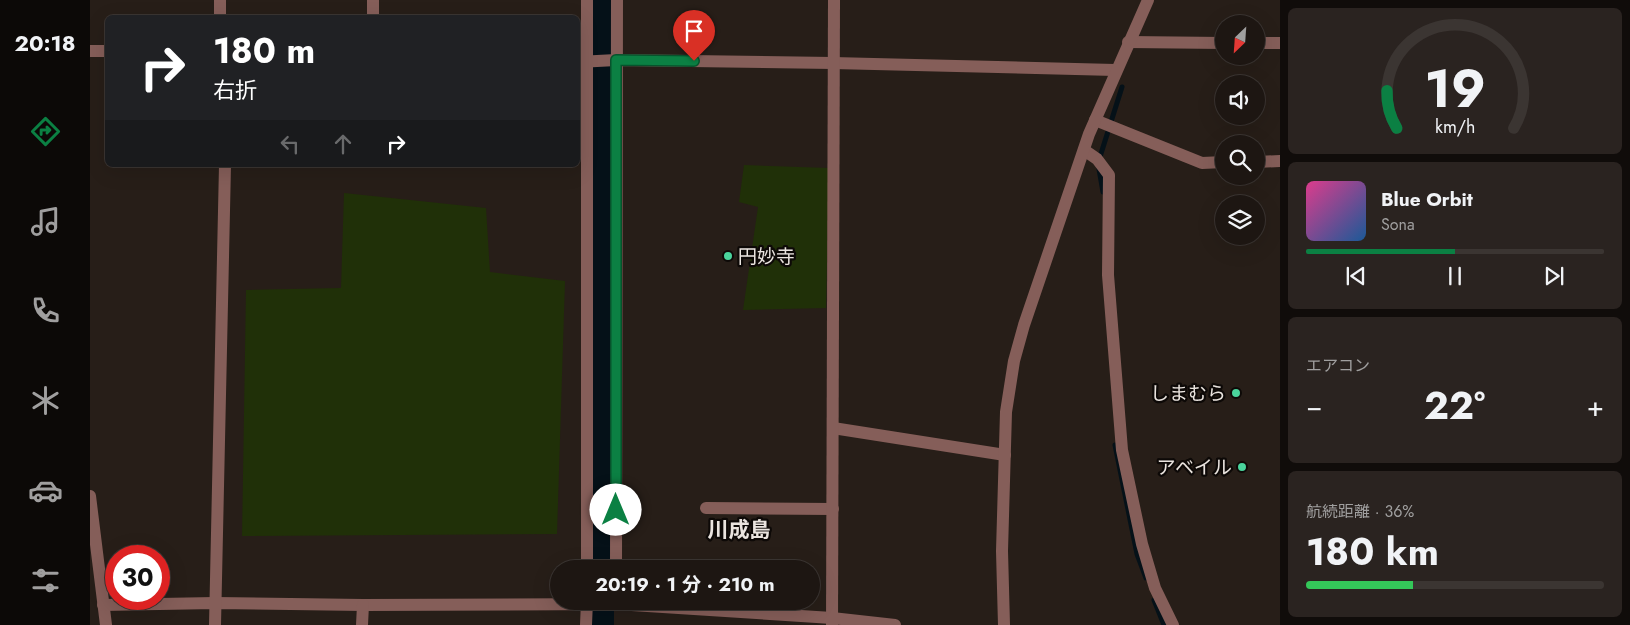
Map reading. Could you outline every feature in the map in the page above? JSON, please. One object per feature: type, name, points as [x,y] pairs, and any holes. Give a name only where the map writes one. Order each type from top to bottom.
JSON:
[{"type":"street","points":[[220,0],[220,15]]},
{"type":"street","points":[[373,0],[373,15]]},
{"type":"street","points":[[587,0],[584,62],[587,560]]},
{"type":"street","points":[[616,0],[616,560]]},
{"type":"street","points":[[832,621],[832,63],[834,0]]},
{"type":"street","points":[[1004,625],[1002,551],[1006,412],[1014,361],[1024,324],[1084,150],[1104,123],[1115,70],[1148,0]]},
{"type":"street","points":[[1128,42],[1215,42]]},
{"type":"street","points":[[1265,43],[1280,43]]},
{"type":"street","points":[[90,51],[105,51]]},
{"type":"street","points":[[584,62],[615,60],[832,63],[1115,70]]},
{"type":"street","points":[[1104,123],[1202,163],[1215,162]]},
{"type":"street","points":[[1084,150],[1097,159],[1109,175],[1108,275],[1122,450],[1142,544],[1155,588],[1173,625]]},
{"type":"street","points":[[1265,162],[1280,161]]},
{"type":"street","points":[[215,625],[226,167]]},
{"type":"street","points":[[833,428],[1005,456]]},
{"type":"street","points":[[90,496],[106,625]]},
{"type":"street","points":[[706,508],[833,509]]},
{"type":"street","points":[[103,605],[215,603],[363,605],[550,603]]},
{"type":"street","points":[[362,625],[363,605]]},
{"type":"street","points":[[586,625],[587,610]]},
{"type":"street","points":[[699,610],[895,625]]},
{"type":"green space","points":[[744,165],[829,168],[826,308],[743,310],[758,207],[739,202]]},
{"type":"green space","points":[[344,193],[486,208],[490,272],[565,281],[557,534],[242,536],[246,290],[341,288]]},
{"type":"waterway","points":[[600,0],[600,560]]},
{"type":"waterway","points":[[1099,160],[1122,87]]},
{"type":"waterway","points":[[1099,169],[1103,192]]},
{"type":"waterway","points":[[1115,445],[1137,554],[1146,578]]},
{"type":"waterway","points":[[1154,600],[1164,625]]},
{"type":"waterway","points":[[599,610],[599,625]]},
{"type":"place","name":"円妙寺","points":[[728,256]]},
{"type":"place","name":"しまむら","points":[[1236,393]]},
{"type":"place","name":"アベイル","points":[[1242,467]]},
{"type":"district","name":"川成島","points":[[739,530]]},
{"type":"route","points":[[616,510],[616,60],[694,61]]}]
